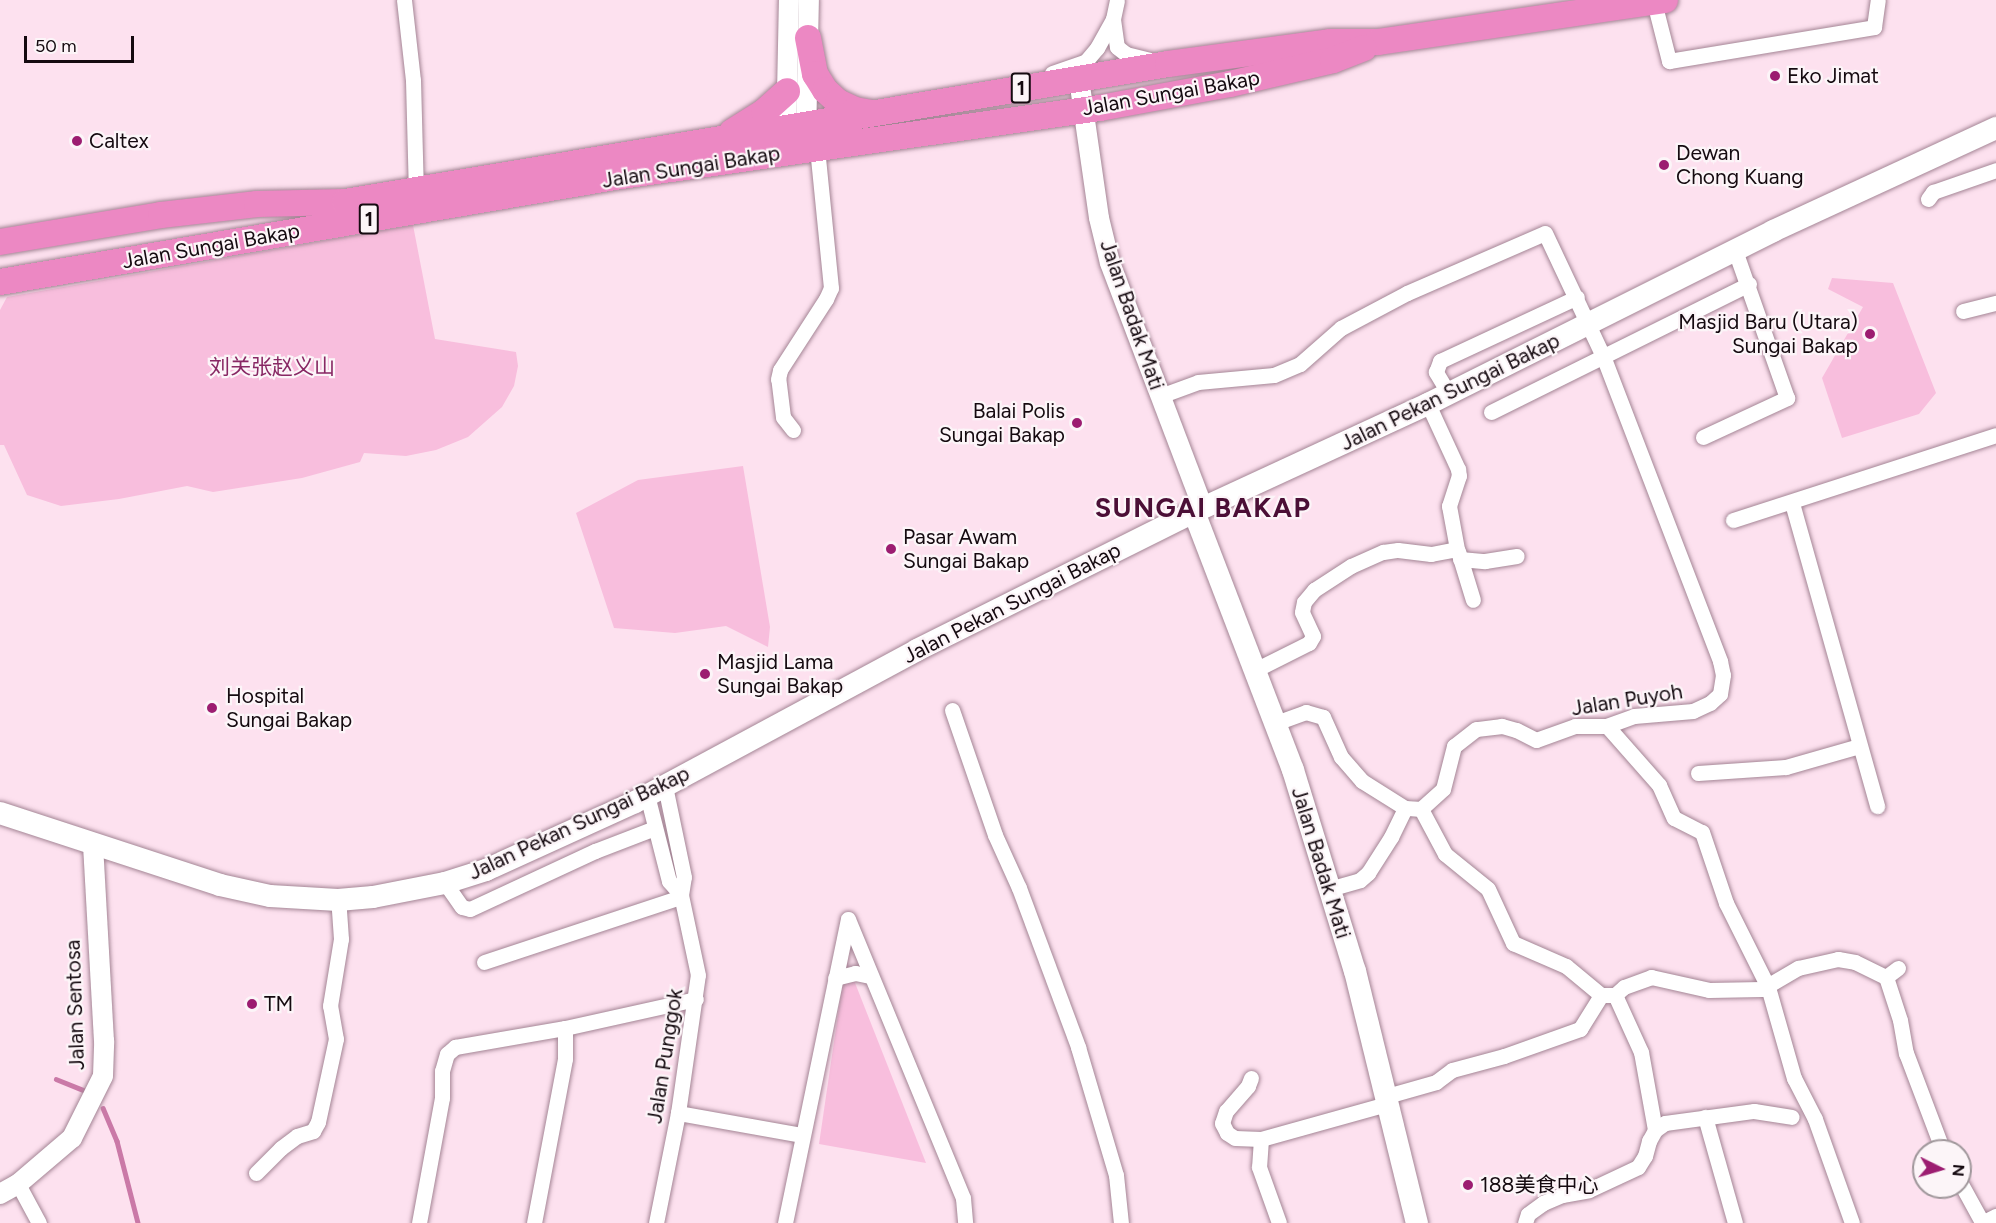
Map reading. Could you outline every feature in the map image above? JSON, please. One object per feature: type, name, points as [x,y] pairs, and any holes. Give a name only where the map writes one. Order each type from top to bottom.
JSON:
[{"type":"highway","name":"Jalan Sungai Bakap","points":[[0,282],[615,177],[800,141],[1084,109],[1265,63],[1551,8],[1659,1]]},
{"type":"highway","points":[[808,38],[815,74],[825,90],[838,102],[855,110],[875,114]]},
{"type":"highway","name":"Jalan Sungai Bakap","points":[[0,243],[161,215],[257,204],[345,202],[710,141],[800,141],[875,114],[1168,64],[1265,63]]},
{"type":"highway","points":[[710,141],[756,118],[787,91]]},
{"type":"main road","name":"Jalan Pekan Sungai Bakap","points":[[0,813],[220,885],[270,896],[338,900],[402,893],[486,870],[656,790],[917,650],[1199,510],[1449,394],[1735,250],[1996,128]]},
{"type":"main road","name":"Jalan Badak Mati","points":[[1199,510],[1275,723],[1329,889],[1354,971],[1417,1223]]},
{"type":"street","points":[[404,0],[413,80],[416,191]]},
{"type":"street","points":[[789,0],[787,91],[831,288],[826,300],[780,370],[778,379],[783,417],[793,430]]},
{"type":"street","points":[[800,141],[809,0]]},
{"type":"street","points":[[986,94],[1086,61],[1097,48],[1113,19],[1117,0]]},
{"type":"street","points":[[1659,1],[1669,61],[1874,27],[1878,0]]},
{"type":"street","points":[[1113,19],[1117,47],[1126,54],[1168,64]]},
{"type":"street","name":"Jalan Badak Mati","points":[[1079,79],[1099,218],[1110,263],[1160,396],[1199,510]]},
{"type":"street","points":[[1928,200],[1934,192],[1996,170]]},
{"type":"street","name":"Jalan Puyoh","points":[[1160,396],[1198,382],[1274,375],[1300,364],[1341,328],[1407,293],[1545,233],[1603,356],[1720,661],[1723,675],[1720,694],[1710,703],[1693,711],[1634,716],[1607,726],[1575,726],[1536,740],[1502,726],[1476,729],[1454,746],[1443,789],[1421,809]]},
{"type":"street","points":[[1703,437],[1787,398],[1749,284],[1735,250]]},
{"type":"street","points":[[1491,412],[1749,284]]},
{"type":"street","points":[[1449,394],[1436,372],[1440,361],[1577,297]]},
{"type":"street","points":[[1964,311],[1996,303]]},
{"type":"street","points":[[1428,404],[1458,469],[1459,476],[1449,506],[1459,554],[1473,600]]},
{"type":"street","points":[[1732,520],[1996,435]]},
{"type":"street","points":[[1792,502],[1877,806]]},
{"type":"street","points":[[1255,670],[1309,643],[1313,636],[1302,612],[1304,602],[1314,590],[1351,566],[1383,552],[1398,550],[1431,554],[1459,554],[1485,561],[1517,556]]},
{"type":"street","points":[[952,710],[995,835],[1019,888],[1078,1047],[1116,1175],[1121,1223]]},
{"type":"street","points":[[1275,723],[1306,712],[1323,717],[1341,757],[1362,781],[1405,808],[1421,809],[1445,854],[1488,889],[1514,943],[1566,966],[1608,995],[1641,1053],[1655,1130]]},
{"type":"street","points":[[1607,726],[1659,785],[1674,818],[1702,832],[1726,903],[1768,987],[1794,1078],[1815,1119],[1852,1223]]},
{"type":"street","points":[[1698,773],[1786,767],[1859,746]]},
{"type":"street","name":"Jalan Punggok","points":[[656,790],[655,828],[669,881],[681,896]]},
{"type":"street","name":"Jalan Punggok","points":[[656,790],[684,877],[681,896],[698,975],[678,1113],[656,1223]]},
{"type":"street","points":[[1329,889],[1360,880],[1368,873],[1405,808]]},
{"type":"street","points":[[585,824],[595,851]]},
{"type":"street","points":[[445,883],[462,907],[470,909],[595,851],[655,828]]},
{"type":"street","name":"Jalan Sentosa","points":[[0,1194],[18,1184],[72,1138],[103,1076],[104,1041],[93,843]]},
{"type":"street","points":[[484,962],[681,896]]},
{"type":"street","points":[[256,1173],[297,1136],[313,1131],[318,1122],[336,1039],[330,1006],[341,939],[338,900]]},
{"type":"street","points":[[786,1223],[802,1135],[848,919],[963,1198],[965,1223]]},
{"type":"street","points":[[1251,1078],[1248,1086],[1226,1112],[1222,1123],[1227,1133],[1235,1138],[1261,1139],[1379,1106],[1394,1094],[1436,1082],[1452,1070],[1504,1056],[1580,1029],[1608,995],[1650,977],[1709,990],[1768,987],[1798,968],[1838,959],[1892,973],[1906,1053],[1938,1139]]},
{"type":"street","points":[[835,978],[855,973],[871,976]]},
{"type":"street","points":[[419,1223],[447,1054],[456,1047],[565,1028],[696,999]]},
{"type":"street","points":[[534,1223],[565,1059],[565,1028]]},
{"type":"street","points":[[1525,1223],[1528,1214],[1543,1203],[1562,1195],[1589,1190],[1638,1167],[1645,1156],[1648,1141],[1655,1130],[1665,1123],[1754,1111],[1792,1117]]},
{"type":"street","points":[[678,1113],[802,1135]]},
{"type":"street","points":[[1705,1117],[1735,1223]]},
{"type":"street","points":[[1261,1139],[1259,1167],[1279,1223]]},
{"type":"street","points":[[18,1184],[39,1223]]},
{"type":"street","points":[[1969,1199],[1982,1223],[1996,1216]]},
{"type":"green space","name":"刘关张赵义山","points":[[413,225],[435,339],[516,352],[518,366],[514,386],[502,407],[468,437],[436,450],[406,456],[364,453],[360,462],[302,478],[213,492],[187,486],[119,499],[61,506],[27,495],[4,445],[0,445],[0,310],[7,297]]},
{"type":"green space","points":[[1832,278],[1893,283],[1936,393],[1919,414],[1842,438],[1822,378],[1863,307],[1828,289]]},
{"type":"green space","points":[[743,466],[770,627],[768,647],[726,626],[675,633],[614,628],[576,513],[638,480]]},
{"type":"green space","points":[[846,960],[926,1163],[819,1144]]},
{"type":"waterway","name":"SUNGAI BAKAP","points":[[56,1079],[86,1091]]},
{"type":"waterway","name":"SUNGAI BAKAP","points":[[103,1108],[117,1141],[138,1223]]},
{"type":"place","name":"Eko Jimat","points":[[1775,76]]},
{"type":"place","name":"Caltex","points":[[77,141]]},
{"type":"place","name":"Dewan Chong Kuang","points":[[1664,165]]},
{"type":"place","name":"Masjid Baru (Utara) Sungai Bakap","points":[[1870,334]]},
{"type":"place","name":"Balai Polis Sungai Bakap","points":[[1077,423]]},
{"type":"place","name":"Pasar Awam Sungai Bakap","points":[[891,549]]},
{"type":"place","name":"Masjid Lama Sungai Bakap","points":[[705,674]]},
{"type":"place","name":"Hospital Sungai Bakap","points":[[212,708]]},
{"type":"place","name":"TM","points":[[252,1004]]},
{"type":"place","name":"188美食中心","points":[[1468,1185]]},
{"type":"district","name":"SUNGAI BAKAP","points":[[1203,508]]}]
